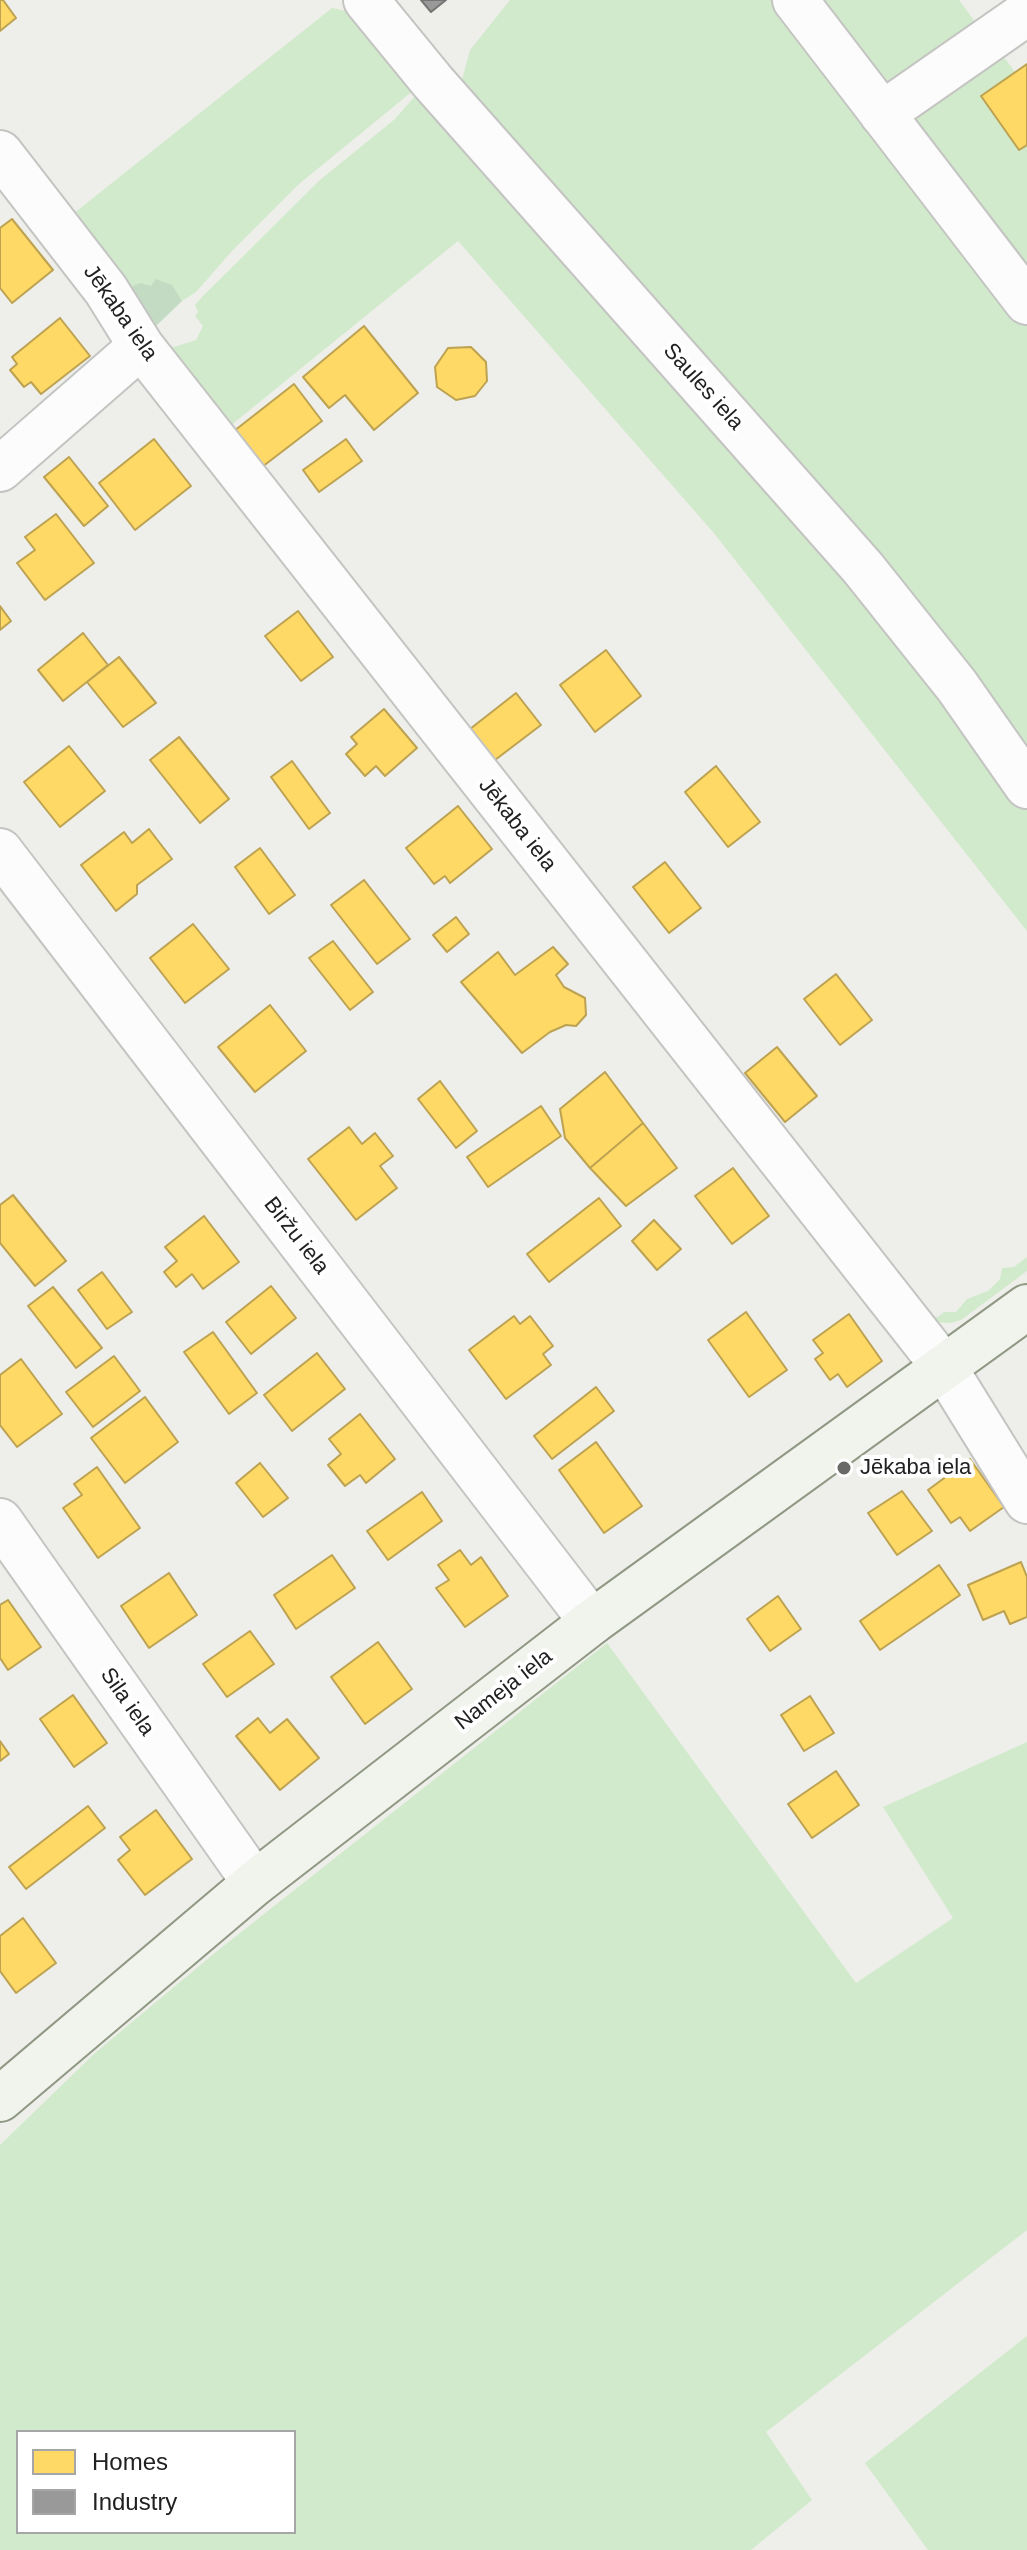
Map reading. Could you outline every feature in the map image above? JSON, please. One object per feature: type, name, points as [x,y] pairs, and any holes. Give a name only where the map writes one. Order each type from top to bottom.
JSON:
[{"type":"street","name":"Saules iela","points":[[366,0],[433,82],[863,568],[957,686],[1027,786]]},
{"type":"street","points":[[795,0],[1026,298]]},
{"type":"street","points":[[882,114],[1027,13]]},
{"type":"street","name":"Jēkaba iela","points":[[0,153],[106,290],[141,346],[944,1367],[1027,1501]]},
{"type":"street","points":[[0,469],[141,346]]},
{"type":"street","name":"Biržu iela","points":[[0,851],[592,1622]]},
{"type":"street","name":"Nameja iela","points":[[0,2099],[255,1883],[592,1622],[1027,1307]]},
{"type":"street","name":"Sila iela","points":[[0,1521],[255,1883]]},
{"type":"green space","points":[[510,0],[780,0],[1027,324],[1027,762],[460,87],[470,50]]},
{"type":"green space","points":[[819,0],[959,0],[976,23],[886,87]]},
{"type":"green space","points":[[332,8],[357,13],[414,90],[299,184],[196,292],[182,301],[151,286],[130,292],[73,214]]},
{"type":"green space","points":[[998,49],[1015,72],[981,96],[1019,150],[1027,145],[1027,269],[913,127],[912,114]]},
{"type":"green space","points":[[423,87],[708,411],[1027,805],[1027,931],[713,532],[458,241],[230,426],[171,348],[196,340],[203,326],[195,316],[198,312],[195,305],[204,295],[320,180],[395,119]]},
{"type":"green space","points":[[156,279],[172,285],[182,301],[156,326],[130,292],[133,286],[140,283],[151,286]]},
{"type":"green space","points":[[1027,1257],[1027,1271],[961,1320],[934,1322],[925,1316],[938,1317],[944,1312],[956,1312],[967,1299],[988,1291],[1000,1279],[1002,1268],[1014,1267]]},
{"type":"green space","points":[[607,1643],[856,1983],[953,1918],[883,1807],[1027,1742],[1027,2230],[766,2432],[812,2500],[751,2550],[0,2550],[0,2145],[95,2053],[216,1952]]},
{"type":"green space","points":[[1027,2336],[1027,2550],[928,2550],[865,2463]]},
{"type":"building: Homes","points":[[0,0],[16,18],[0,31]]},
{"type":"building: Homes","points":[[1027,64],[1027,145],[1019,150],[981,96]]},
{"type":"building: Homes","points":[[12,219],[53,270],[12,303],[0,288],[0,228]]},
{"type":"building: Homes","points":[[60,318],[90,356],[41,394],[31,382],[24,387],[10,370],[17,364],[12,357]]},
{"type":"building: Homes","points":[[364,326],[418,393],[374,430],[345,395],[329,408],[303,377]]},
{"type":"building: Homes","points":[[471,347],[486,362],[487,381],[475,396],[456,400],[437,387],[435,367],[448,348]]},
{"type":"building: Homes","points":[[294,384],[322,421],[262,467],[234,431]]},
{"type":"building: Homes","points":[[154,439],[191,486],[135,530],[99,483]]},
{"type":"building: Homes","points":[[346,439],[362,461],[319,492],[303,470]]},
{"type":"building: Homes","points":[[69,457],[108,506],[84,526],[44,477]]},
{"type":"building: Homes","points":[[56,514],[94,563],[45,600],[17,563],[35,550],[25,537]]},
{"type":"building: Homes","points":[[0,606],[11,621],[0,630]]},
{"type":"building: Homes","points":[[298,611],[333,657],[301,681],[265,636]]},
{"type":"building: Homes","points":[[83,633],[108,665],[63,701],[38,670]]},
{"type":"building: Homes","points":[[606,650],[641,696],[595,732],[560,685]]},
{"type":"building: Homes","points":[[119,657],[156,703],[123,727],[87,682]]},
{"type":"building: Homes","points":[[516,693],[541,725],[495,760],[470,729]]},
{"type":"building: Homes","points":[[384,709],[417,748],[385,776],[376,766],[365,776],[346,754],[357,744],[351,737]]},
{"type":"building: Homes","points":[[179,737],[229,799],[200,823],[150,760]]},
{"type":"building: Homes","points":[[69,746],[105,791],[60,827],[24,782]]},
{"type":"building: Homes","points":[[292,761],[330,813],[309,829],[271,777]]},
{"type":"building: Homes","points":[[716,766],[760,822],[728,847],[685,792]]},
{"type":"building: Homes","points":[[458,806],[492,849],[450,883],[445,876],[434,884],[406,848]]},
{"type":"building: Homes","points":[[149,829],[172,859],[137,885],[137,894],[116,911],[81,865],[124,832],[132,843]]},
{"type":"building: Homes","points":[[260,848],[295,895],[269,914],[235,867]]},
{"type":"building: Homes","points":[[665,862],[701,908],[669,933],[633,887]]},
{"type":"building: Homes","points":[[364,880],[410,939],[377,964],[331,905]]},
{"type":"building: Homes","points":[[456,917],[469,934],[447,952],[433,935]]},
{"type":"building: Homes","points":[[193,924],[229,969],[185,1003],[150,958]]},
{"type":"building: Homes","points":[[333,941],[373,992],[350,1010],[309,958]]},
{"type":"building: Homes","points":[[553,947],[568,964],[556,975],[564,987],[585,998],[586,1015],[576,1026],[566,1025],[550,1032],[522,1053],[461,982],[498,952],[515,975]]},
{"type":"building: Homes","points":[[836,974],[872,1020],[840,1045],[804,999]]},
{"type":"building: Homes","points":[[270,1005],[306,1051],[255,1092],[218,1047]]},
{"type":"building: Homes","points":[[777,1047],[817,1096],[785,1122],[745,1073]]},
{"type":"building: Homes","points":[[605,1072],[643,1123],[590,1168],[565,1138],[560,1109]]},
{"type":"building: Homes","points":[[440,1081],[477,1131],[456,1148],[418,1099]]},
{"type":"building: Homes","points":[[541,1106],[561,1136],[488,1187],[467,1157]]},
{"type":"building: Homes","points":[[643,1123],[677,1168],[626,1206],[590,1168]]},
{"type":"building: Homes","points":[[349,1127],[362,1144],[375,1133],[393,1156],[380,1166],[397,1188],[356,1220],[308,1159]]},
{"type":"building: Homes","points":[[733,1168],[769,1216],[732,1244],[695,1196]]},
{"type":"building: Homes","points":[[13,1195],[66,1261],[35,1286],[0,1243],[0,1205]]},
{"type":"building: Homes","points":[[599,1198],[621,1226],[549,1282],[527,1254]]},
{"type":"building: Homes","points":[[204,1216],[239,1262],[203,1289],[192,1274],[176,1287],[164,1272],[177,1261],[165,1247]]},
{"type":"building: Homes","points":[[654,1220],[681,1249],[657,1270],[632,1241]]},
{"type":"building: Homes","points":[[102,1272],[132,1312],[107,1329],[78,1290]]},
{"type":"building: Homes","points":[[271,1286],[296,1318],[251,1354],[226,1322]]},
{"type":"building: Homes","points":[[53,1287],[102,1348],[76,1368],[28,1306]]},
{"type":"building: Homes","points":[[746,1312],[787,1370],[749,1397],[708,1340]]},
{"type":"building: Homes","points":[[849,1314],[882,1361],[847,1387],[838,1374],[830,1380],[815,1359],[823,1353],[813,1340]]},
{"type":"building: Homes","points":[[514,1316],[520,1324],[530,1316],[553,1346],[543,1354],[551,1365],[506,1399],[469,1350]]},
{"type":"building: Homes","points":[[213,1332],[257,1393],[229,1414],[184,1352]]},
{"type":"building: Homes","points":[[317,1353],[345,1389],[292,1431],[264,1395]]},
{"type":"building: Homes","points":[[114,1356],[140,1391],[93,1427],[66,1392]]},
{"type":"building: Homes","points":[[21,1359],[62,1414],[17,1447],[0,1425],[0,1375]]},
{"type":"building: Homes","points":[[596,1387],[614,1411],[552,1459],[534,1436]]},
{"type":"building: Homes","points":[[145,1397],[178,1442],[125,1483],[91,1438]]},
{"type":"building: Homes","points":[[360,1414],[395,1459],[366,1483],[360,1475],[345,1486],[328,1465],[341,1454],[329,1439]]},
{"type":"building: Homes","points":[[596,1442],[642,1506],[604,1533],[559,1470]]},
{"type":"building: Homes","points":[[970,1459],[1004,1507],[970,1531],[960,1517],[951,1523],[928,1490]]},
{"type":"building: Homes","points":[[260,1463],[288,1498],[263,1517],[236,1483]]},
{"type":"building: Homes","points":[[97,1467],[140,1528],[98,1558],[63,1508],[82,1495],[74,1484]]},
{"type":"building: Homes","points":[[902,1491],[932,1531],[897,1555],[868,1513]]},
{"type":"building: Homes","points":[[422,1492],[442,1521],[388,1560],[367,1531]]},
{"type":"building: Homes","points":[[460,1550],[471,1565],[481,1557],[508,1596],[465,1627],[436,1588],[449,1580],[438,1565]]},
{"type":"building: Homes","points":[[332,1555],[355,1588],[296,1629],[274,1595]]},
{"type":"building: Homes","points":[[1021,1562],[1027,1577],[1027,1617],[1010,1624],[1004,1611],[983,1620],[968,1585]]},
{"type":"building: Homes","points":[[939,1565],[960,1595],[880,1650],[860,1621]]},
{"type":"building: Homes","points":[[169,1573],[197,1615],[149,1648],[121,1606]]},
{"type":"building: Homes","points":[[778,1596],[801,1629],[770,1651],[747,1619]]},
{"type":"building: Homes","points":[[8,1600],[41,1647],[8,1670],[0,1658],[0,1605]]},
{"type":"building: Homes","points":[[250,1631],[274,1664],[227,1697],[203,1664]]},
{"type":"building: Homes","points":[[378,1642],[412,1689],[365,1724],[331,1677]]},
{"type":"building: Homes","points":[[73,1695],[107,1743],[74,1767],[40,1719]]},
{"type":"building: Homes","points":[[810,1696],[834,1733],[804,1751],[781,1715]]},
{"type":"building: Homes","points":[[258,1718],[270,1733],[287,1719],[319,1758],[280,1790],[236,1736]]},
{"type":"building: Homes","points":[[0,1741],[9,1754],[0,1761]]},
{"type":"building: Homes","points":[[836,1771],[859,1805],[812,1838],[788,1804]]},
{"type":"building: Homes","points":[[88,1806],[105,1828],[26,1889],[9,1867]]},
{"type":"building: Homes","points":[[156,1810],[192,1859],[145,1895],[118,1860],[130,1850],[120,1837]]},
{"type":"building: Homes","points":[[23,1918],[56,1963],[16,1993],[0,1971],[0,1936]]},
{"type":"building: Industry","points":[[421,0],[446,0],[431,12]]},
{"type":"place","name":"Jēkaba iela","points":[[844,1468]]}]
